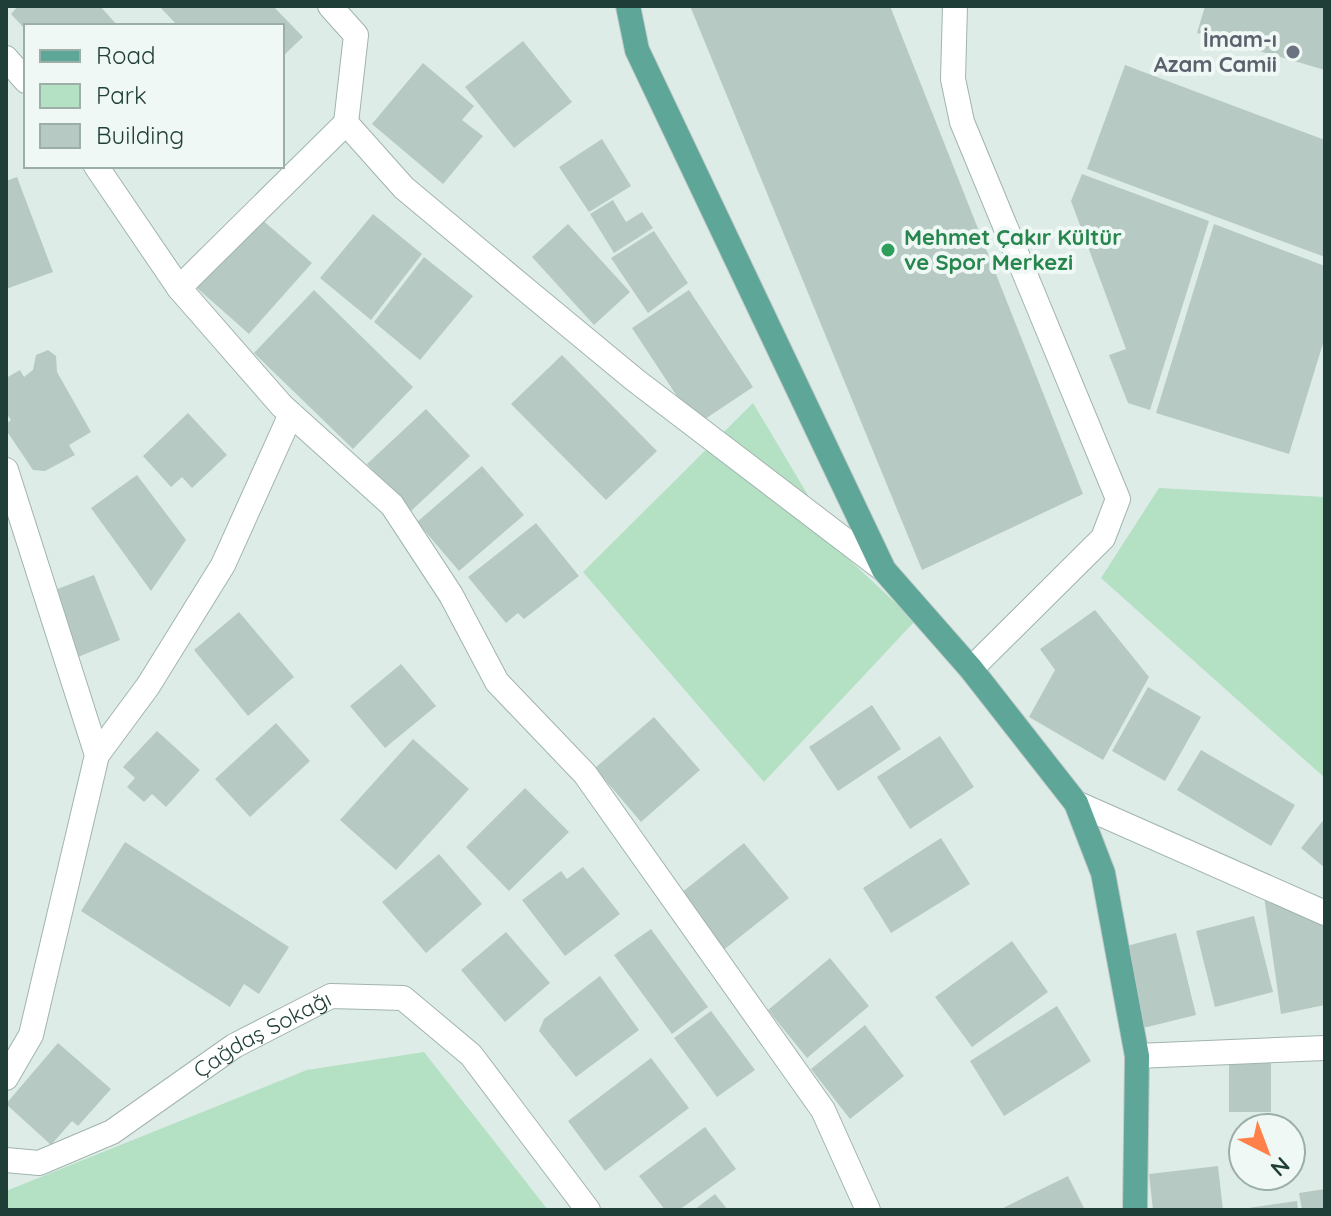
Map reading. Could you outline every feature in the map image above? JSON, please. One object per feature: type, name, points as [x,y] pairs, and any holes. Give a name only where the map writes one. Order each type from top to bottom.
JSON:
[{"type":"main road","points":[[628,6],[637,50],[884,570],[971,669],[1076,803],[1103,873],[1137,1056],[1135,1210]]},
{"type":"street","points":[[179,288],[346,123],[356,35],[330,6]]},
{"type":"street","points":[[955,6],[953,79],[962,122],[1118,499],[1103,538],[971,669]]},
{"type":"street","points":[[6,58],[24,79]]},
{"type":"street","points":[[346,123],[404,188],[589,342],[884,570]]},
{"type":"street","points":[[97,168],[179,288],[291,414],[392,505],[451,595],[497,682],[585,774],[823,1110],[868,1210]]},
{"type":"street","points":[[6,1078],[31,1035],[97,755],[148,686],[223,565],[291,414]]},
{"type":"street","points":[[6,470],[97,755]]},
{"type":"street","points":[[1076,803],[1325,913]]},
{"type":"street","name":"Çağdaş Sokağı","points":[[6,1160],[39,1163],[112,1132],[234,1046],[331,996],[403,998],[471,1055],[588,1210]]},
{"type":"street","points":[[1137,1056],[1325,1048]]},
{"type":"green space","points":[[753,403],[843,554],[915,621],[764,782],[583,572]]},
{"type":"green space","points":[[1159,488],[1325,497],[1325,778],[1101,578]]},
{"type":"green space","points":[[424,1052],[548,1210],[6,1210],[6,1191],[307,1070]]},
{"type":"building","points":[[18,6],[100,6],[116,24],[24,24],[24,28],[11,14]]},
{"type":"building","points":[[159,6],[273,6],[303,37],[284,55],[284,24],[176,24]]},
{"type":"building","name":"Mehmet Çakır Kültür ve Spor Merkezi","points":[[690,6],[890,6],[1083,494],[922,570]]},
{"type":"building","name":"İmam-ı Azam Camii","points":[[1205,6],[1325,6],[1325,70],[1197,33]]},
{"type":"building","points":[[523,41],[572,102],[514,148],[465,87]]},
{"type":"building","points":[[423,63],[474,106],[462,120],[483,136],[443,184],[372,124]]},
{"type":"building","points":[[1125,65],[1325,140],[1325,257],[1087,169]]},
{"type":"building","points":[[602,139],[631,186],[589,212],[559,167]]},
{"type":"building","points":[[1082,174],[1209,221],[1150,410],[1128,403],[1109,355],[1126,349],[1071,201]]},
{"type":"building","points":[[17,177],[53,272],[6,289],[6,181]]},
{"type":"building","points":[[613,200],[626,222],[642,212],[653,228],[614,253],[590,214]]},
{"type":"building","points":[[373,214],[422,254],[371,320],[320,278]]},
{"type":"building","points":[[260,218],[312,263],[249,334],[197,288]]},
{"type":"building","points":[[568,224],[630,292],[594,325],[532,257]]},
{"type":"building","points":[[1214,224],[1325,266],[1325,337],[1289,454],[1156,413]]},
{"type":"building","points":[[654,231],[688,283],[648,313],[611,258]]},
{"type":"building","points":[[424,257],[473,296],[420,360],[374,322]]},
{"type":"building","points":[[314,290],[413,387],[353,449],[254,353]]},
{"type":"building","points":[[689,290],[753,387],[696,425],[632,328]]},
{"type":"building","points":[[48,350],[56,356],[57,372],[91,432],[69,445],[75,455],[45,471],[33,470],[6,430],[6,424],[11,420],[6,413],[6,378],[20,370],[24,377],[33,370],[36,355]]},
{"type":"building","points":[[562,355],[657,451],[606,500],[511,404]]},
{"type":"building","points":[[426,409],[470,456],[411,511],[367,464]]},
{"type":"building","points":[[188,413],[227,455],[192,488],[182,477],[171,487],[143,456]]},
{"type":"building","points":[[482,466],[524,515],[459,571],[417,522]]},
{"type":"building","points":[[137,475],[186,540],[151,591],[91,508]]},
{"type":"building","points":[[536,523],[579,576],[524,619],[518,613],[506,623],[468,577]]},
{"type":"building","points":[[94,575],[120,640],[73,659],[47,593]]},
{"type":"building","points":[[1095,610],[1149,677],[1103,760],[1029,717],[1055,670],[1040,649]]},
{"type":"building","points":[[239,612],[294,677],[248,716],[194,650]]},
{"type":"building","points":[[401,664],[436,706],[385,748],[350,706]]},
{"type":"building","points":[[1148,687],[1201,717],[1165,781],[1112,751]]},
{"type":"building","points":[[872,705],[901,749],[838,791],[809,747]]},
{"type":"building","points":[[654,717],[700,770],[641,822],[595,768]]},
{"type":"building","points":[[276,723],[310,761],[250,817],[215,779]]},
{"type":"building","points":[[157,731],[200,770],[166,807],[152,794],[144,802],[127,787],[135,778],[123,767]]},
{"type":"building","points":[[940,736],[974,787],[910,829],[877,777]]},
{"type":"building","points":[[413,739],[469,789],[396,870],[340,820]]},
{"type":"building","points":[[1201,750],[1295,805],[1271,846],[1177,790]]},
{"type":"building","points":[[525,788],[569,832],[509,891],[466,847]]},
{"type":"building","points":[[1325,818],[1325,868],[1301,848]]},
{"type":"building","points":[[941,838],[970,884],[891,933],[863,888]]},
{"type":"building","points":[[125,842],[289,947],[259,994],[244,984],[230,1007],[81,911]]},
{"type":"building","points":[[744,843],[789,898],[721,952],[676,897]]},
{"type":"building","points":[[439,854],[482,904],[426,953],[382,902]]},
{"type":"building","points":[[583,867],[620,914],[565,956],[522,900],[561,871],[567,879]]},
{"type":"building","points":[[1264,896],[1325,919],[1325,1005],[1281,1014]]},
{"type":"building","points":[[1254,916],[1273,992],[1215,1007],[1196,931]]},
{"type":"building","points":[[651,929],[708,1007],[672,1034],[614,955]]},
{"type":"building","points":[[506,932],[550,983],[505,1022],[461,970]]},
{"type":"building","points":[[1176,933],[1196,1015],[1139,1029],[1119,948]]},
{"type":"building","points":[[1012,941],[1048,992],[972,1047],[935,997]]},
{"type":"building","points":[[830,958],[869,1006],[807,1058],[768,1010]]},
{"type":"building","points":[[600,976],[639,1030],[576,1077],[539,1031],[544,1019]]},
{"type":"building","points":[[1057,1006],[1091,1061],[1004,1116],[970,1061]]},
{"type":"building","points":[[711,1011],[755,1070],[717,1097],[674,1038]]},
{"type":"building","points":[[865,1025],[904,1076],[850,1119],[811,1069]]},
{"type":"building","points":[[58,1043],[111,1089],[78,1126],[72,1121],[51,1145],[6,1104]]},
{"type":"building","points":[[651,1058],[689,1108],[605,1171],[568,1121]]},
{"type":"building","points":[[1229,1059],[1271,1059],[1271,1112],[1229,1112]]},
{"type":"building","points":[[705,1127],[736,1169],[679,1210],[665,1210],[639,1176]]},
{"type":"building","points":[[1218,1166],[1223,1210],[1153,1210],[1149,1174]]},
{"type":"building","points":[[1068,1176],[1085,1210],[999,1210]]},
{"type":"building","points":[[1325,1189],[1325,1210],[1302,1210],[1299,1193]]},
{"type":"building","points":[[715,1194],[728,1210],[694,1210]]},
{"type":"building","points":[[1297,1201],[1298,1210],[1248,1210],[1248,1208]]},
{"type":"place","name":"İmam-ı Azam Camii","points":[[1293,52]]},
{"type":"place","name":"Mehmet Çakır Kültür ve Spor Merkezi","points":[[888,250]]}]
